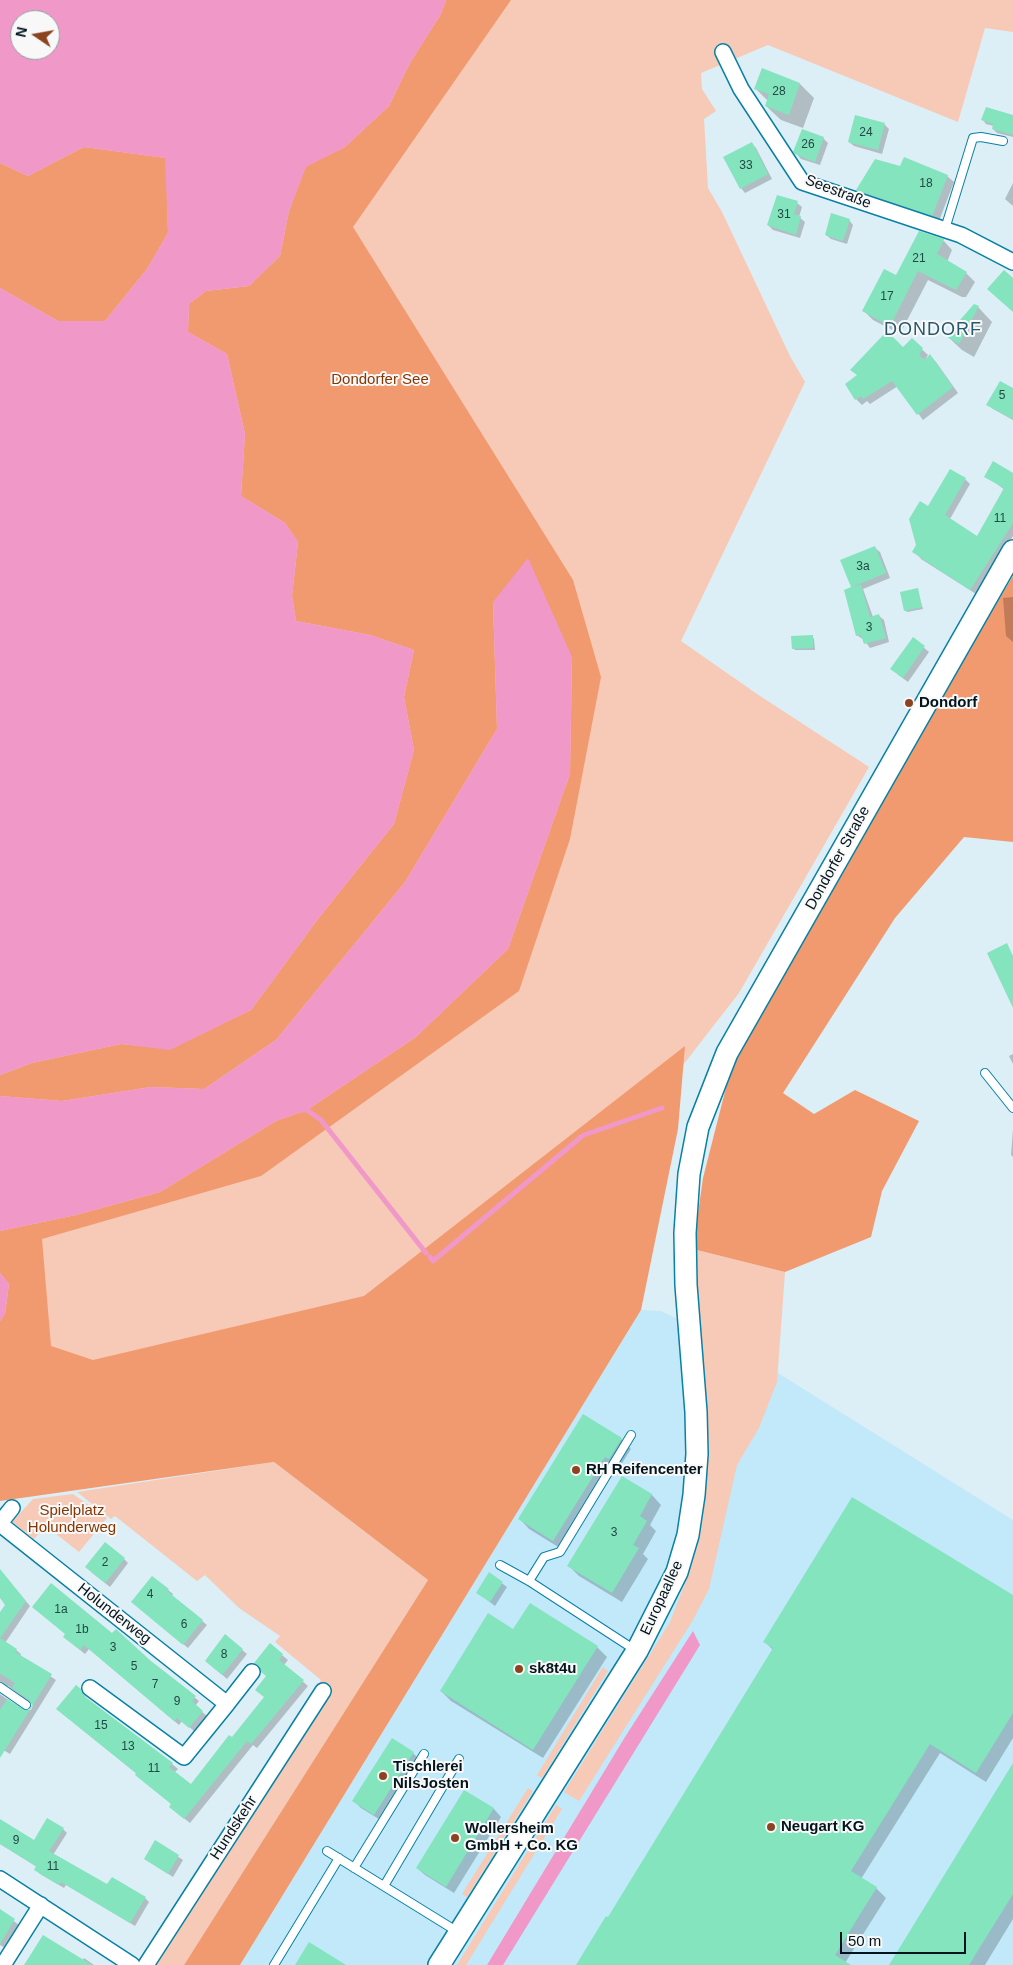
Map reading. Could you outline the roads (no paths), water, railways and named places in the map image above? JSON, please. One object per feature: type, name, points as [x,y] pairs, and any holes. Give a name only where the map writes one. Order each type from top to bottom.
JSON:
[{"type":"main road","name":"Dondorfer Straße","points":[[689,1174],[698,1127],[727,1053],[1013,551]]},
{"type":"main road","name":"Europaallee","points":[[438,1965],[637,1651],[677,1572],[688,1535],[694,1495],[697,1454],[696,1412],[686,1285],[689,1174]]},
{"type":"street","name":"Seestraße","points":[[723,52],[741,89],[802,182],[961,234],[1013,262]]},
{"type":"street","points":[[0,1523],[12,1508]]},
{"type":"street","name":"Holunderweg","points":[[0,1523],[227,1704]]},
{"type":"street","points":[[90,1688],[184,1757],[252,1672]]},
{"type":"street","name":"Hundskehr","points":[[146,1965],[323,1691]]},
{"type":"street","points":[[0,1879],[132,1965]]},
{"type":"street","points":[[3,1965],[41,1905]]},
{"type":"lane","points":[[945,229],[973,138],[982,136],[1003,141]]},
{"type":"lane","points":[[985,1073],[1013,1108]]},
{"type":"lane","points":[[529,1581],[544,1558],[560,1552],[631,1435]]},
{"type":"lane","points":[[500,1565],[529,1581],[637,1651]]},
{"type":"lane","points":[[0,1688],[26,1705]]},
{"type":"lane","points":[[354,1868],[424,1754]]},
{"type":"lane","points":[[384,1886],[460,1759]]},
{"type":"lane","points":[[328,1851],[458,1932]]},
{"type":"lane","points":[[274,1965],[339,1858]]},
{"type":"waterway","points":[[584,1135],[662,1108]]},
{"type":"waterway","points":[[302,1110],[307,1110],[321,1120],[426,1253]]},
{"type":"waterway","points":[[430,1257],[433,1261],[581,1137]]},
{"type":"place","name":"Dondorf","points":[[909,703]]},
{"type":"place","name":"RH Reifencenter","points":[[576,1470]]},
{"type":"place","name":"sk8t4u","points":[[519,1669]]},
{"type":"place","name":"Tischlerei NilsJosten","points":[[383,1776]]},
{"type":"place","name":"Neugart KG","points":[[771,1827]]},
{"type":"place","name":"Wollersheim GmbH + Co. KG","points":[[455,1838]]},
{"type":"district","name":"DONDORF","points":[[933,330]]},
{"type":"park label","name":"Dondorfer See","points":[[380,380]]},
{"type":"park label","name":"Spielplatz Holunderweg","points":[[72,1520]]}]
